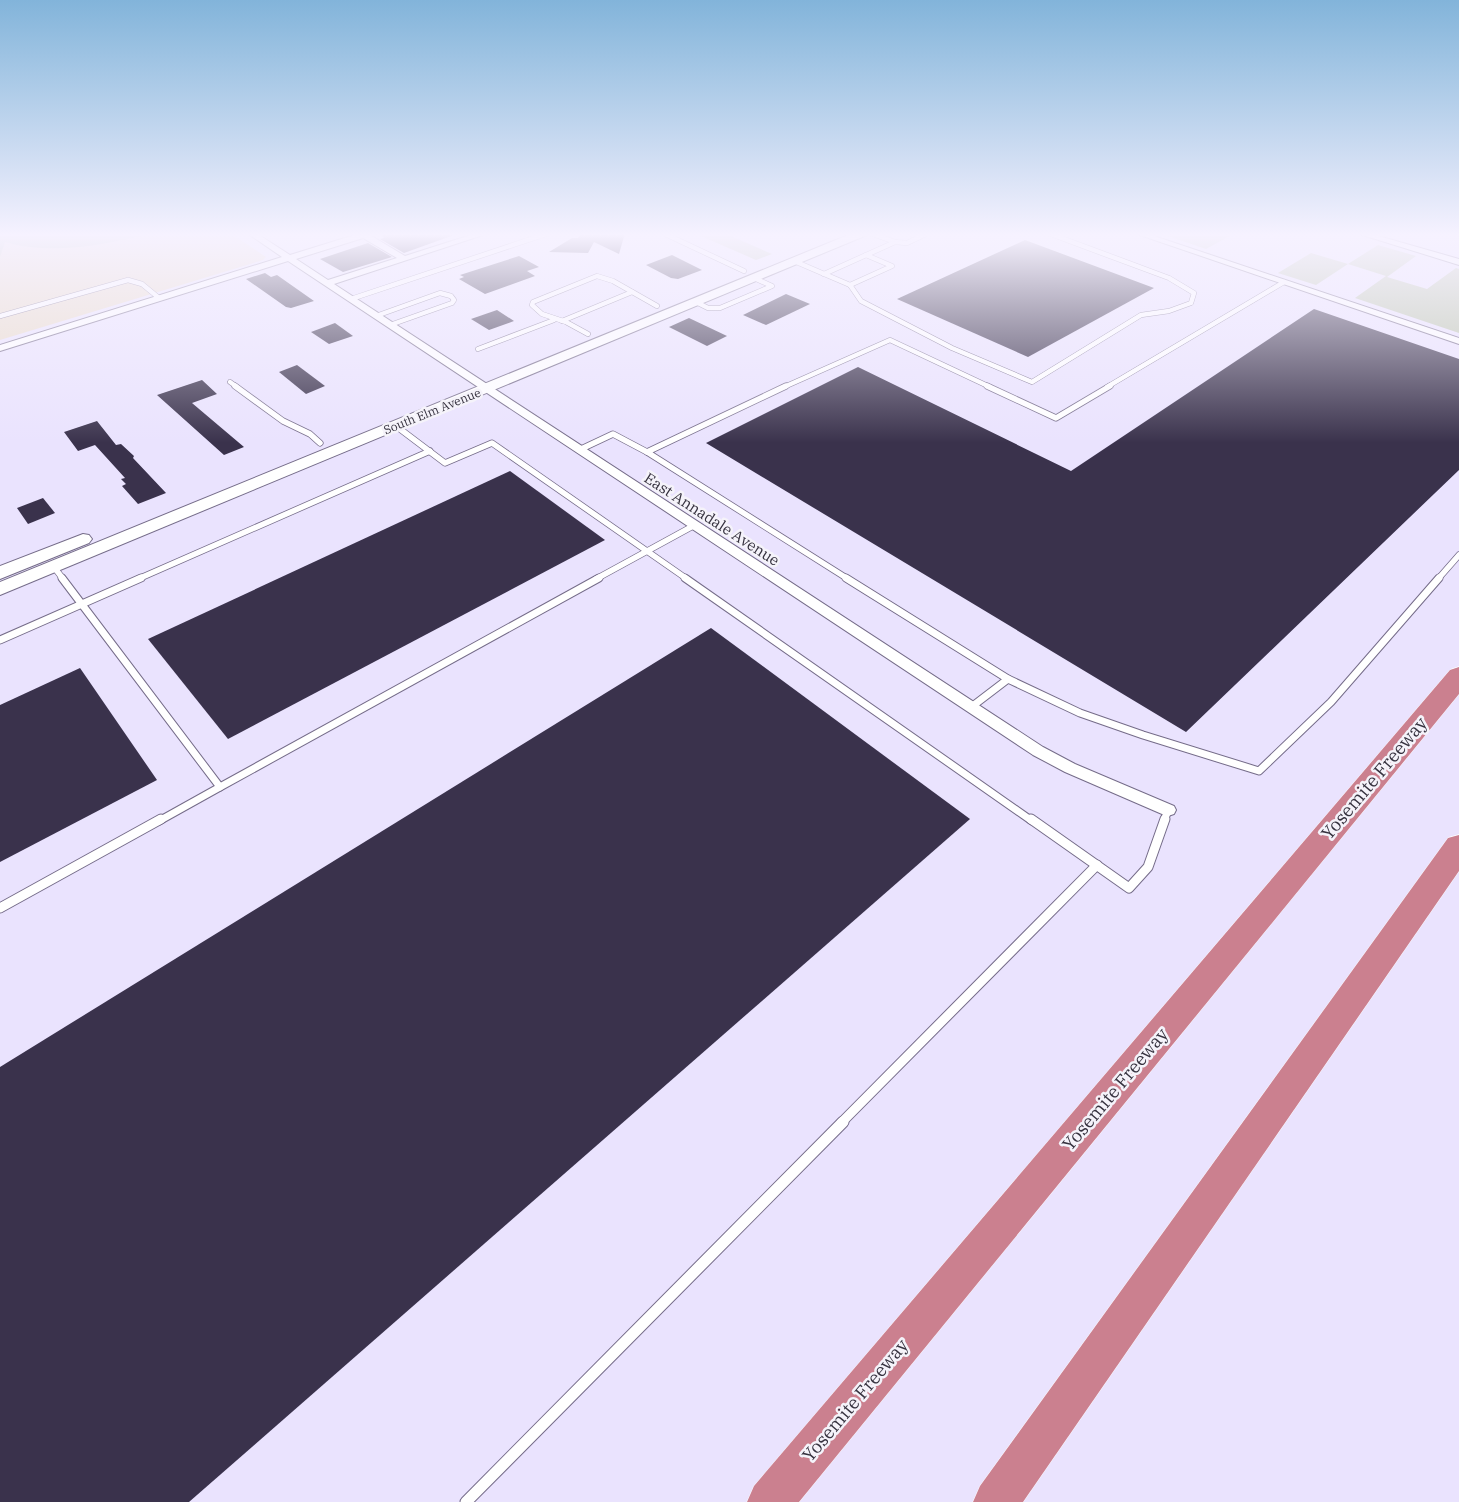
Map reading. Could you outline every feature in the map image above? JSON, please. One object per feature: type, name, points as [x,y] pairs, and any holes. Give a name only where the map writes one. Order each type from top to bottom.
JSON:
[{"type":"highway","name":"Yosemite Freeway","points":[[770,1502],[1459,676]]},
{"type":"highway","points":[[996,1502],[1459,847]]},
{"type":"main road","name":"South Elm Avenue","points":[[0,589],[396,426],[588,334],[665,303]]},
{"type":"main road","name":"South Elm Avenue","points":[[0,573],[320,442],[481,384],[693,303]]},
{"type":"street","points":[[0,348],[143,303]]},
{"type":"street","name":"East Annadale Avenue","points":[[357,303],[693,526],[1038,751],[1070,768],[1168,810]]},
{"type":"street","points":[[1347,303],[1459,341]]},
{"type":"lane","points":[[0,316],[46,303]]},
{"type":"lane","points":[[376,316],[412,303]]},
{"type":"lane","points":[[390,325],[452,303]]},
{"type":"lane","points":[[533,303],[532,307],[554,320]]},
{"type":"lane","points":[[478,349],[604,303]]},
{"type":"lane","points":[[652,303],[657,306]]},
{"type":"lane","points":[[698,303],[708,308],[720,308],[732,303]]},
{"type":"lane","points":[[865,303],[952,348],[1032,382],[1140,315],[1169,311],[1188,303]]},
{"type":"lane","points":[[646,452],[781,388],[890,340],[1056,418],[1246,303]]},
{"type":"lane","points":[[562,320],[588,334]]},
{"type":"lane","points":[[230,382],[283,421],[310,434],[320,442]]},
{"type":"lane","points":[[396,426],[445,463],[492,443],[1129,888],[1148,867],[1168,810]]},
{"type":"lane","points":[[579,450],[614,434],[646,452],[1008,679],[1080,713],[1143,735],[1259,771],[1331,702],[1459,555]]},
{"type":"lane","points":[[0,640],[430,451]]},
{"type":"lane","points":[[0,908],[693,526]]},
{"type":"lane","points":[[54,567],[220,787]]},
{"type":"lane","points":[[970,708],[1008,679]]},
{"type":"lane","points":[[466,1502],[1096,865]]},
{"type":"shaded area","points":[[0,303],[121,303],[0,340]]},
{"type":"green space","points":[[1370,303],[1459,303],[1459,333]]},
{"type":"building","points":[[280,303],[307,303],[291,308]]},
{"type":"building","points":[[767,303],[810,304],[766,325],[743,315]]},
{"type":"building","points":[[906,303],[1126,303],[1028,357]]},
{"type":"building","points":[[1314,309],[1459,359],[1459,470],[1186,732],[706,443],[858,367],[1071,471]]},
{"type":"building","points":[[497,310],[514,321],[489,330],[471,319]]},
{"type":"building","points":[[689,318],[727,336],[707,346],[669,327]]},
{"type":"building","points":[[335,323],[353,336],[329,344],[311,332]]},
{"type":"building","points":[[297,365],[325,386],[306,394],[279,372]]},
{"type":"building","points":[[202,380],[217,394],[192,403],[244,447],[224,455],[157,395]]},
{"type":"building","points":[[97,421],[116,445],[121,444],[134,456],[133,458],[166,493],[138,504],[122,486],[126,484],[121,479],[125,478],[95,445],[78,451],[64,432]]},
{"type":"building","points":[[510,471],[605,540],[228,739],[148,639]]},
{"type":"building","points":[[43,498],[55,513],[28,524],[17,508]]},
{"type":"building","points":[[711,628],[970,819],[189,1502],[0,1502],[0,1067]]},
{"type":"building","points":[[80,668],[157,780],[0,862],[0,705]]}]
